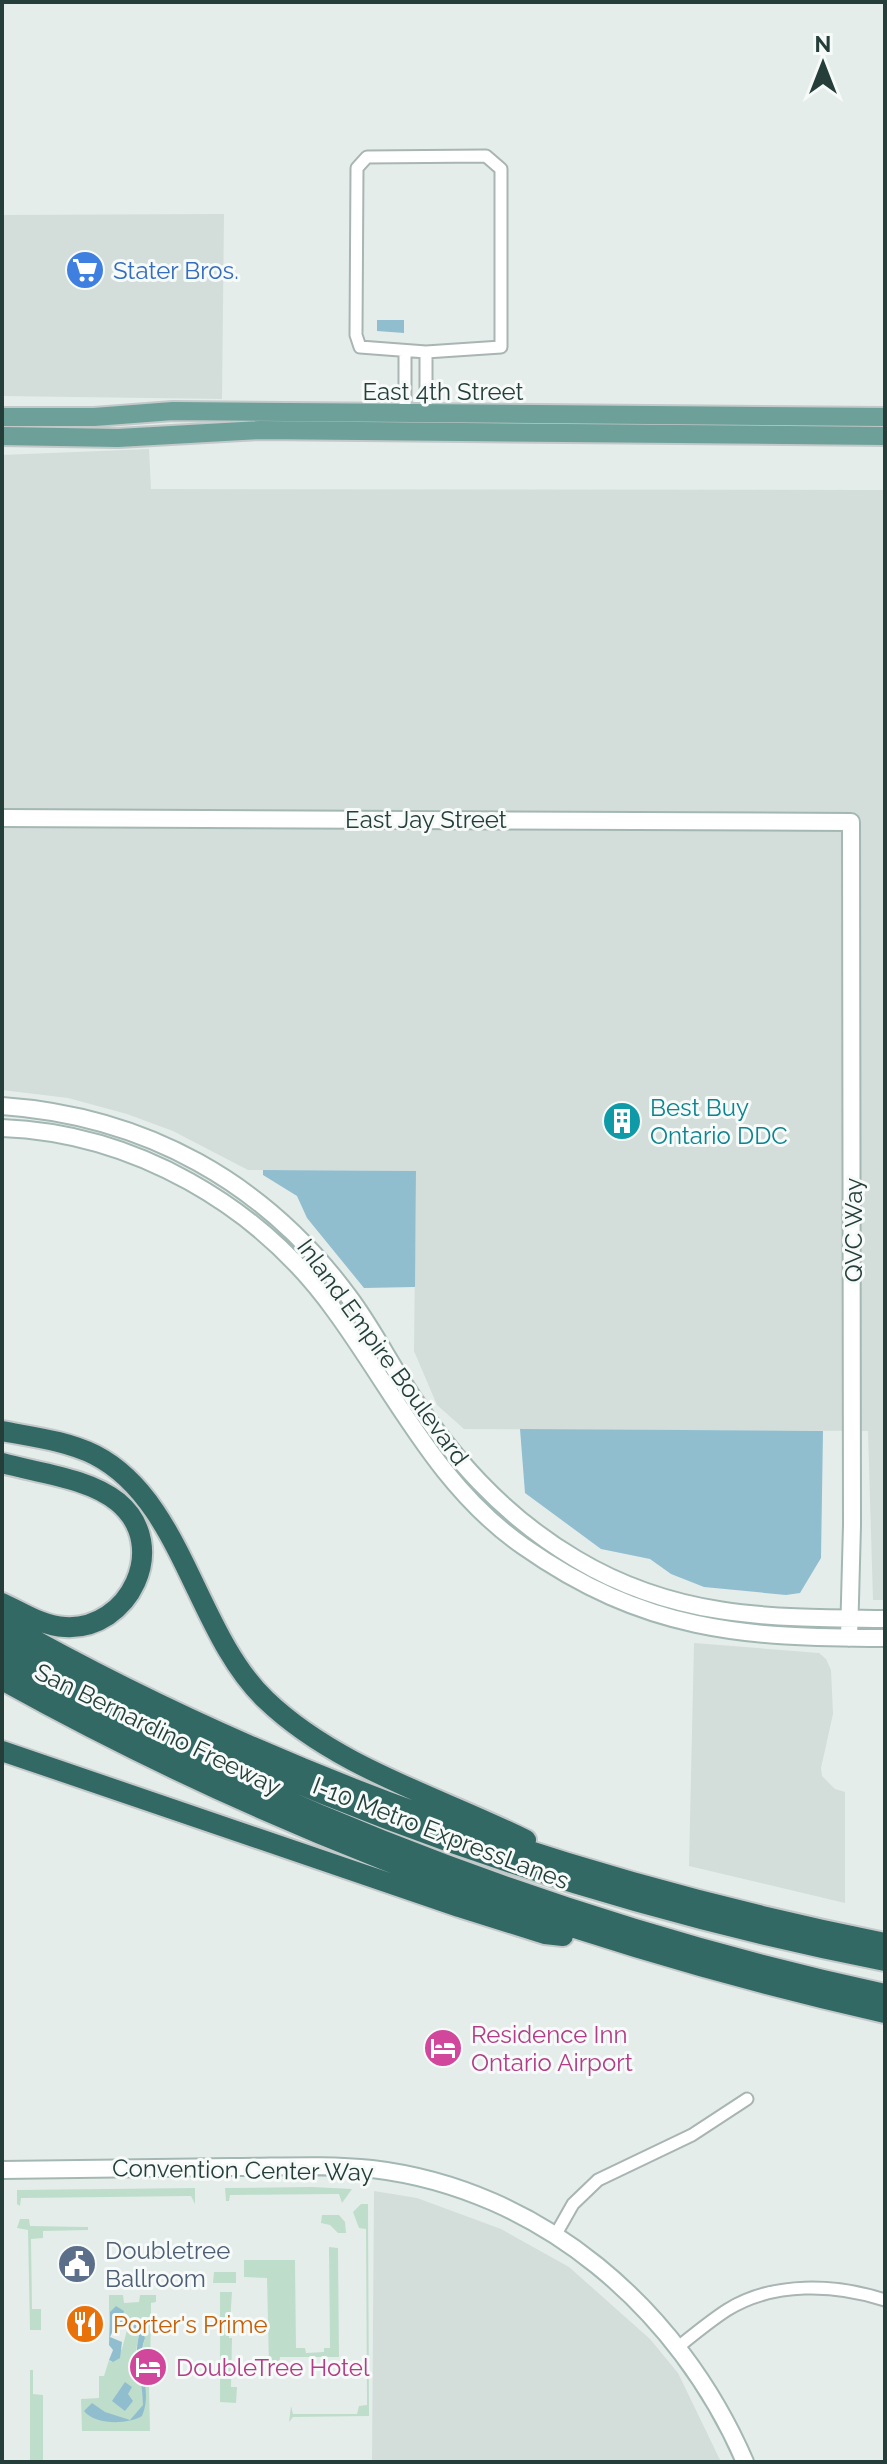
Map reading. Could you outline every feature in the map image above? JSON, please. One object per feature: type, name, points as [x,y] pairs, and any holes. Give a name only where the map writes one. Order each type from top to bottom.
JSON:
[{"type":"highway","points":[[2,1431],[82,1449],[129,1479],[150,1506],[238,1668],[284,1717],[354,1759],[580,1867]]},
{"type":"highway","points":[[2,1463],[92,1488],[113,1498],[136,1527],[141,1558],[130,1596],[97,1622],[54,1626],[2,1603]]},
{"type":"highway","name":"San Bernardino Freeway","points":[[2,1622],[115,1682],[256,1749],[420,1814],[580,1867],[758,1916],[885,1943]]},
{"type":"highway","name":"I-10 Metro ExpressLanes","points":[[2,1641],[247,1763],[407,1827],[631,1901],[885,1961]]},
{"type":"highway","name":"I-10 Metro ExpressLanes","points":[[2,1661],[236,1780],[394,1846],[613,1922],[775,1969],[885,1994]]},
{"type":"highway","name":"San Bernardino Freeway","points":[[2,1680],[138,1753],[388,1863],[603,1940],[734,1978],[885,2013]]},
{"type":"highway","points":[[2,1751],[459,1907],[545,1934],[603,1940]]},
{"type":"main road","name":"East 4th Street","points":[[2,417],[94,417],[161,411],[885,417]]},
{"type":"main road","name":"East 4th Street","points":[[2,436],[103,438],[260,430],[885,436]]},
{"type":"main road","points":[[2,445],[82,445],[103,438]]},
{"type":"street","points":[[486,156],[501,169],[501,347],[405,352],[364,349],[357,342],[357,168],[367,157],[486,156]]},
{"type":"street","points":[[405,352],[405,415]]},
{"type":"street","points":[[426,352],[426,415]]},
{"type":"street","name":"East Jay Street","points":[[2,818],[851,822]]},
{"type":"street","name":"QVC Way","points":[[849,1638],[852,1497],[851,822]]},
{"type":"street","name":"Inland Empire Boulevard","points":[[2,1106],[57,1111],[116,1126],[168,1146],[222,1177],[297,1232],[351,1299],[453,1455],[496,1501],[577,1560],[662,1598],[740,1616],[885,1619]]},
{"type":"street","name":"Inland Empire Boulevard","points":[[2,1128],[53,1134],[135,1156],[218,1198],[255,1226],[297,1264],[335,1311],[418,1439],[443,1470],[477,1507],[521,1545],[580,1583],[639,1609],[721,1631],[885,1638]]},
{"type":"street","points":[[556,2234],[573,2204],[598,2180],[692,2135],[747,2099]]},
{"type":"street","name":"Convention Center Way","points":[[2,2170],[323,2167],[373,2169],[454,2188],[556,2234],[613,2276],[677,2348],[714,2401],[745,2462]]},
{"type":"street","points":[[677,2348],[728,2309],[775,2292],[837,2289],[885,2300]]},
{"type":"shaded area","points":[[224,214],[222,399],[2,396],[2,215]]},
{"type":"shaded area","points":[[149,449],[151,489],[885,490],[885,1600],[873,1600],[868,1431],[464,1429],[437,1405],[414,1351],[416,1171],[248,1170],[173,1131],[127,1114],[68,1098],[2,1090],[2,455]]},
{"type":"shaded area","points":[[694,1643],[819,1653],[826,1659],[831,1670],[833,1714],[821,1768],[822,1776],[835,1789],[845,1792],[845,1903],[689,1866]]},
{"type":"shaded area","points":[[374,2191],[417,2198],[501,2229],[569,2267],[650,2339],[678,2373],[721,2462],[372,2462]]},
{"type":"green space","points":[[195,2188],[195,2204],[191,2196],[21,2198],[20,2206],[17,2204],[17,2190]]},
{"type":"green space","points":[[225,2188],[352,2189],[342,2203],[339,2194],[230,2195],[229,2201],[226,2201]]},
{"type":"green space","points":[[361,2204],[368,2204],[369,2416],[293,2417],[289,2422],[291,2406],[293,2414],[357,2414],[359,2406],[367,2405],[366,2229],[359,2228],[353,2212]]},
{"type":"green space","points":[[322,2215],[339,2215],[345,2222],[346,2233],[338,2233],[330,2225],[321,2223]]},
{"type":"green space","points":[[20,2219],[29,2219],[30,2226],[88,2227],[88,2230],[43,2231],[43,2238],[31,2239],[32,2309],[41,2309],[41,2330],[30,2330],[28,2230],[17,2228]]},
{"type":"green space","points":[[329,2247],[338,2248],[339,2357],[280,2357],[279,2365],[269,2365],[267,2278],[244,2277],[244,2260],[295,2260],[296,2348],[305,2348],[306,2353],[324,2352],[324,2348],[330,2348]]},
{"type":"green space","points":[[214,2272],[236,2272],[236,2283],[213,2283]]},
{"type":"green space","points":[[220,2292],[232,2292],[229,2338],[232,2338],[231,2387],[237,2387],[236,2403],[220,2402]]},
{"type":"green space","points":[[109,2295],[123,2295],[124,2303],[139,2302],[140,2295],[156,2295],[156,2302],[151,2303],[150,2382],[145,2380],[139,2362],[145,2338],[110,2312],[109,2323]]},
{"type":"green space","points":[[127,2330],[139,2335],[136,2363],[139,2375],[149,2386],[150,2431],[82,2431],[81,2399],[99,2398],[99,2376],[104,2376],[109,2360],[111,2362],[122,2349]]},
{"type":"green space","points":[[30,2370],[33,2370],[33,2394],[43,2395],[43,2462],[30,2462]]},
{"type":"water","points":[[377,320],[404,320],[404,333],[377,331]]},
{"type":"water","points":[[263,1170],[416,1171],[415,1287],[364,1288],[307,1218],[297,1196],[263,1175]]},
{"type":"water","points":[[520,1429],[823,1431],[821,1558],[800,1593],[786,1595],[704,1587],[671,1574],[650,1559],[601,1549],[525,1493]]},
{"type":"water","points":[[116,2306],[124,2311],[122,2320],[138,2325],[145,2338],[142,2358],[146,2396],[142,2416],[128,2421],[112,2422],[96,2419],[84,2411],[92,2403],[105,2412],[130,2420],[143,2405],[137,2363],[139,2335],[122,2325],[115,2326],[110,2337],[122,2342],[120,2358],[113,2362],[109,2360],[113,2350],[109,2345],[110,2312]]},
{"type":"water","points":[[125,2382],[132,2387],[128,2394],[133,2401],[125,2411],[112,2401]]},
{"type":"place","name":"Stater Bros.","points":[[85,270]]},
{"type":"place","name":"Best Buy Ontario DDC","points":[[622,1121]]},
{"type":"place","name":"Residence Inn Ontario Airport","points":[[443,2048]]},
{"type":"place","name":"Doubletree Ballroom","points":[[77,2264]]},
{"type":"place","name":"Porter's Prime","points":[[85,2324]]},
{"type":"place","name":"DoubleTree Hotel","points":[[148,2367]]}]
